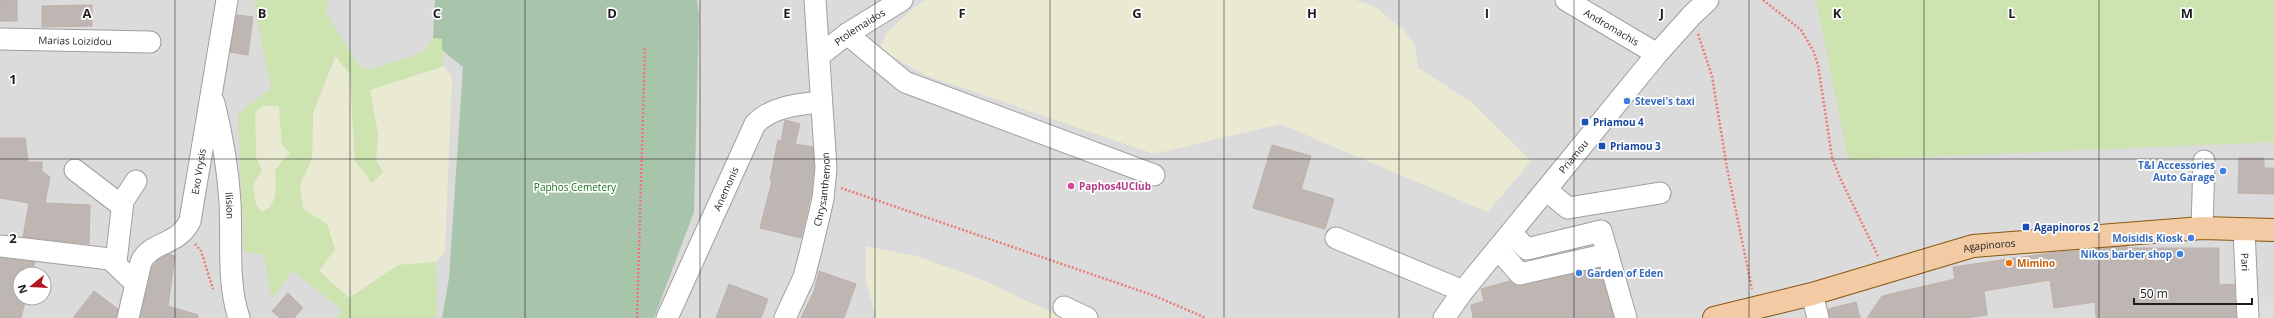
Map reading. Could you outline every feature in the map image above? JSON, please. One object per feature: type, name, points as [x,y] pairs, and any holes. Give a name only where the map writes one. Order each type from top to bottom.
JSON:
[{"type":"main road","name":"Agapinoros","points":[[1714,318],[1812,294],[1973,246],[2202,228],[2274,230]]},
{"type":"street","name":"Exo Vrysis","points":[[184,231],[190,221],[227,0]]},
{"type":"street","name":"Chrysanthemon","points":[[785,318],[804,277],[818,225],[825,182],[826,150],[821,102],[815,0]]},
{"type":"street","name":"Ptolemaidos","points":[[819,56],[847,34],[902,0]]},
{"type":"street","name":"Andromachis","points":[[1566,0],[1657,54]]},
{"type":"street","name":"Priamou","points":[[1444,318],[1463,291],[1657,54],[1692,15],[1708,0]]},
{"type":"street","points":[[847,34],[905,82],[1154,175]]},
{"type":"street","name":"Marias Loizidou","points":[[0,39],[150,42]]},
{"type":"street","name":"Ilision","points":[[212,94],[222,134],[230,201],[234,293],[239,318]]},
{"type":"street","name":"Anemonis","points":[[667,318],[754,124],[761,117],[776,110],[821,102]]},
{"type":"street","points":[[2202,228],[2204,161]]},
{"type":"street","points":[[75,170],[122,206]]},
{"type":"street","points":[[116,262],[123,201],[136,181]]},
{"type":"street","points":[[1546,190],[1568,208],[1660,193]]},
{"type":"street","name":"Pari","points":[[2244,230],[2248,318]]},
{"type":"street","points":[[128,318],[135,283],[145,255],[177,238],[184,231]]},
{"type":"street","points":[[1505,241],[1527,249],[1601,231],[1626,318]]},
{"type":"street","points":[[1336,238],[1463,291]]},
{"type":"street","points":[[0,246],[110,259],[116,262],[135,283]]},
{"type":"street","points":[[1812,294],[1818,318]]},
{"type":"street","points":[[1064,307],[1087,318]]},
{"type":"path","points":[[1763,0],[1801,30],[1813,50],[1818,65],[1832,157],[1840,178],[1886,273]]},
{"type":"path","points":[[1692,15],[1712,76],[1727,168],[1756,308]]},
{"type":"path","points":[[637,318],[645,47]]},
{"type":"path","points":[[825,182],[1155,296],[1206,318]]},
{"type":"path","points":[[184,231],[201,251],[212,286],[216,293]]},
{"type":"shaded area","points":[[0,0],[2274,0],[2274,318],[0,318]]},
{"type":"shaded area","points":[[2254,297],[2274,297],[2274,318],[2254,318]]},
{"type":"green space","points":[[257,0],[329,0],[326,13],[358,64],[367,70],[407,58],[426,49],[433,38],[442,39],[444,66],[370,90],[378,135],[376,160],[383,172],[372,183],[355,161],[350,74],[335,56],[313,113],[312,158],[300,185],[303,209],[327,224],[335,249],[319,271],[349,298],[398,265],[436,262],[437,318],[338,318],[341,309],[293,271],[272,298],[263,254],[244,252],[238,114],[271,88],[254,6]],"holes":[[[263,106],[279,106],[282,145],[290,153],[275,170],[276,188],[274,199],[272,204],[263,212],[256,205],[253,184],[262,171],[256,157],[255,112]]]},
{"type":"green space","name":"Paphos Cemetery","points":[[435,0],[697,0],[699,16],[694,212],[654,318],[442,318],[449,278],[463,67],[442,50],[442,39],[433,38]]},
{"type":"green space","points":[[926,0],[1355,0],[1374,6],[1405,31],[1415,46],[1418,68],[1471,102],[1531,161],[1488,212],[1280,124],[1154,154],[925,75],[880,49],[887,32],[915,7]]},
{"type":"green space","points":[[1816,0],[2274,0],[2274,142],[1848,160]]},
{"type":"green space","points":[[336,55],[350,74],[355,161],[383,172],[376,160],[378,135],[370,90],[444,66],[452,77],[445,251],[436,262],[398,265],[349,298],[319,271],[327,224],[303,209],[300,184],[312,158],[313,113]]},
{"type":"green space","points":[[263,106],[279,106],[282,145],[290,153],[275,170],[276,198],[270,207],[263,212],[256,205],[253,184],[262,171],[256,157],[255,112]]},
{"type":"green space","points":[[866,246],[916,256],[978,278],[1064,318],[876,318],[866,280]]},
{"type":"building","points":[[0,0],[17,0],[17,21],[0,21]]},
{"type":"building","points":[[92,5],[92,26],[42,27],[42,6]]},
{"type":"building","points":[[237,15],[253,17],[248,55],[230,52]]},
{"type":"building","points":[[785,120],[800,124],[795,144],[813,147],[814,168],[811,195],[801,238],[760,228],[772,181],[770,180],[778,140],[781,141]]},
{"type":"building","points":[[0,138],[25,138],[28,162],[42,162],[42,171],[50,177],[45,203],[90,205],[89,244],[23,237],[29,203],[0,198]]},
{"type":"building","points":[[1272,145],[1311,156],[1301,189],[1334,199],[1325,229],[1253,208]]},
{"type":"building","points":[[2239,158],[2264,158],[2264,168],[2274,168],[2274,194],[2238,193]]},
{"type":"building","points":[[2127,246],[2127,248],[2219,248],[2219,285],[2234,284],[2236,318],[2096,318],[2095,302],[2054,308],[2050,280],[1984,291],[1987,315],[1966,318],[1867,318],[1882,296],[1955,279],[1953,267],[2050,253]]},
{"type":"building","points":[[169,254],[175,256],[168,306],[198,315],[198,318],[140,318],[152,267],[158,260]]},
{"type":"building","points":[[0,258],[35,262],[34,266],[12,266],[12,306],[24,306],[21,318],[0,318]]},
{"type":"building","name":"Garden of Eden","points":[[1599,268],[1614,318],[1473,318],[1471,305],[1484,301],[1481,289],[1510,281],[1516,285],[1523,286]]},
{"type":"building","points":[[819,271],[856,284],[844,318],[801,318],[814,291]]},
{"type":"building","points":[[729,284],[768,299],[761,318],[716,318]]},
{"type":"building","points":[[94,291],[118,309],[116,318],[73,318]]},
{"type":"building","points":[[288,293],[303,308],[294,318],[280,318],[272,311]]},
{"type":"building","points":[[1856,302],[1860,318],[1830,318],[1828,309]]},
{"type":"place","name":"Stevei's taxi","points":[[1627,101]]},
{"type":"place","name":"Priamou 4","points":[[1585,122]]},
{"type":"place","name":"Priamou 3","points":[[1602,146]]},
{"type":"place","name":"T&I Accessories Auto Garage","points":[[2223,171]]},
{"type":"place","name":"Paphos4UClub","points":[[1071,186]]},
{"type":"place","name":"Agapinoros 2","points":[[2026,227]]},
{"type":"place","name":"Moisidis Kiosk","points":[[2191,238]]},
{"type":"place","name":"Nikos barber shop","points":[[2180,254]]},
{"type":"place","name":"Mimino","points":[[2009,263]]},
{"type":"place","name":"Garden of Eden","points":[[1579,273]]}]
